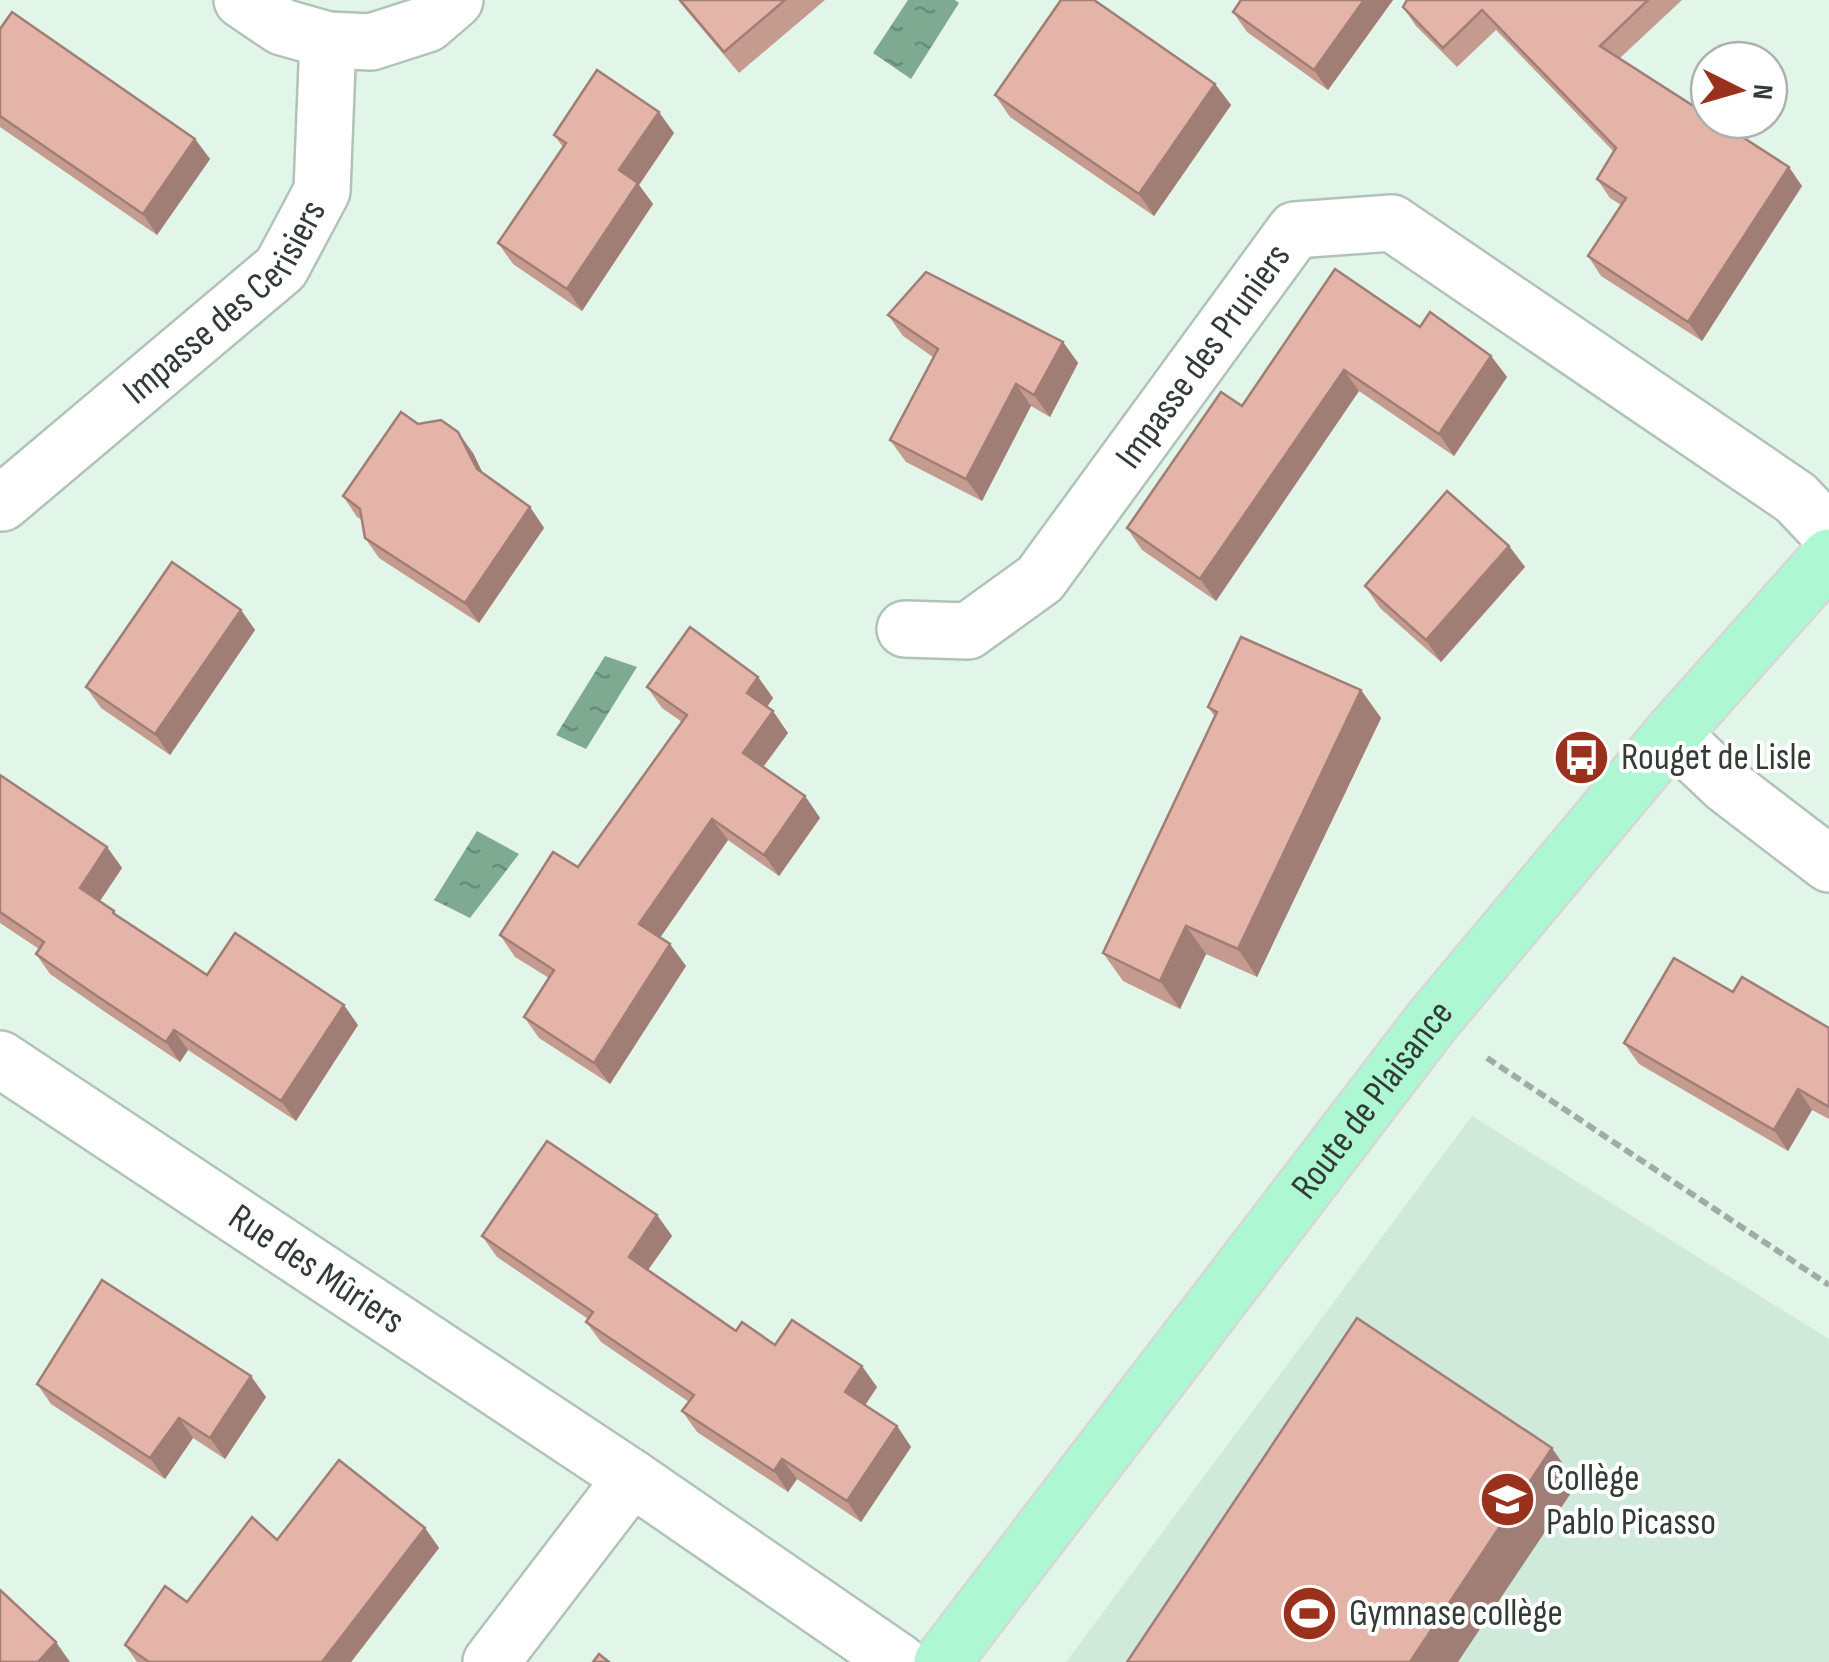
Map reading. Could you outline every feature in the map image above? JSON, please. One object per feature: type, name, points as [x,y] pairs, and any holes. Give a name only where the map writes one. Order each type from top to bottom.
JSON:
[{"type":"main road","name":"Route de Plaisance","points":[[942,1662],[1432,1021],[1672,734],[1829,557]]},
{"type":"street","points":[[242,0],[282,27],[328,40],[371,42],[427,24],[455,0]]},
{"type":"street","name":"Impasse des Cerisiers","points":[[2,503],[281,268],[322,191],[328,40]]},
{"type":"street","name":"Impasse des Pruniers","points":[[904,630],[968,631],[1040,579],[1295,230],[1392,223],[1796,498],[1829,533]]},
{"type":"street","points":[[1672,734],[1727,786],[1829,864]]},
{"type":"street","name":"Rue des Mûriers","points":[[0,1058],[632,1478],[899,1662]]},
{"type":"street","points":[[490,1662],[632,1478]]},
{"type":"path","points":[[1432,1021],[1829,1285]]},
{"type":"shaded area","name":"Collège Pablo Picasso","points":[[1472,1116],[1829,1339],[1829,1662],[1066,1662]]},
{"type":"water","points":[[908,0],[959,3],[911,79],[873,53]]},
{"type":"water","points":[[605,656],[637,667],[586,749],[556,735]]},
{"type":"water","points":[[477,831],[519,854],[470,918],[434,900]]},
{"type":"building","points":[[680,0],[785,0],[724,52]]},
{"type":"building","points":[[1061,0],[1094,0],[1215,84],[1139,194],[995,95]]},
{"type":"building","points":[[1241,0],[1364,0],[1314,70],[1233,12]]},
{"type":"building","points":[[1407,0],[1648,0],[1600,46],[1689,103],[1689,140],[1747,140],[1789,167],[1688,322],[1588,256],[1626,198],[1597,179],[1616,148],[1482,10],[1443,48],[1403,7]]},
{"type":"building","points":[[12,12],[195,139],[143,214],[0,116],[0,29]]},
{"type":"building","points":[[597,70],[659,112],[619,170],[638,183],[567,289],[498,243],[566,143],[554,135]]},
{"type":"building","points":[[1335,269],[1420,327],[1430,312],[1491,356],[1439,434],[1344,370],[1200,579],[1127,528],[1221,392],[1242,406]]},
{"type":"building","points":[[926,272],[1063,342],[1034,395],[1016,384],[966,479],[890,440],[938,349],[888,315]]},
{"type":"building","points":[[401,412],[418,424],[441,420],[458,432],[477,469],[530,507],[465,603],[365,538],[360,509],[343,496]]},
{"type":"building","points":[[1447,491],[1509,546],[1426,640],[1365,586]]},
{"type":"building","points":[[172,562],[241,610],[155,734],[86,687]]},
{"type":"building","points":[[690,627],[758,677],[747,693],[773,711],[743,753],[805,796],[764,855],[712,819],[639,924],[670,944],[594,1063],[524,1017],[554,970],[500,935],[553,852],[578,867],[687,715],[647,687]]},
{"type":"building","points":[[1241,637],[1361,690],[1238,949],[1186,926],[1160,981],[1103,953],[1217,712],[1208,707]]},
{"type":"building","points":[[0,775],[107,847],[80,888],[113,913],[207,975],[235,933],[344,1005],[281,1101],[174,1030],[166,1042],[36,954],[44,942],[0,912]]},
{"type":"building","points":[[1674,958],[1733,992],[1742,977],[1829,1028],[1829,1107],[1798,1089],[1774,1130],[1624,1043]]},
{"type":"building","points":[[547,1141],[657,1215],[629,1257],[736,1331],[742,1322],[775,1345],[792,1320],[862,1366],[845,1392],[897,1426],[847,1501],[782,1459],[774,1471],[682,1411],[694,1395],[586,1322],[593,1312],[482,1236]]},
{"type":"building","points":[[102,1280],[251,1376],[210,1438],[179,1418],[150,1458],[37,1384]]},
{"type":"building","points":[[1357,1318],[1552,1448],[1410,1662],[1127,1662]]},
{"type":"building","points":[[339,1460],[425,1528],[322,1662],[149,1662],[125,1645],[165,1586],[187,1602],[252,1517],[277,1540]]},
{"type":"building","points":[[0,1590],[56,1642],[38,1662],[0,1662]]},
{"type":"building","points":[[599,1654],[609,1662],[593,1662]]},
{"type":"place","name":"Rouget de Lisle","points":[[1582,757]]},
{"type":"place","name":"Collège Pablo Picasso","points":[[1507,1500]]},
{"type":"place","name":"Gymnase collège","points":[[1310,1613]]}]
